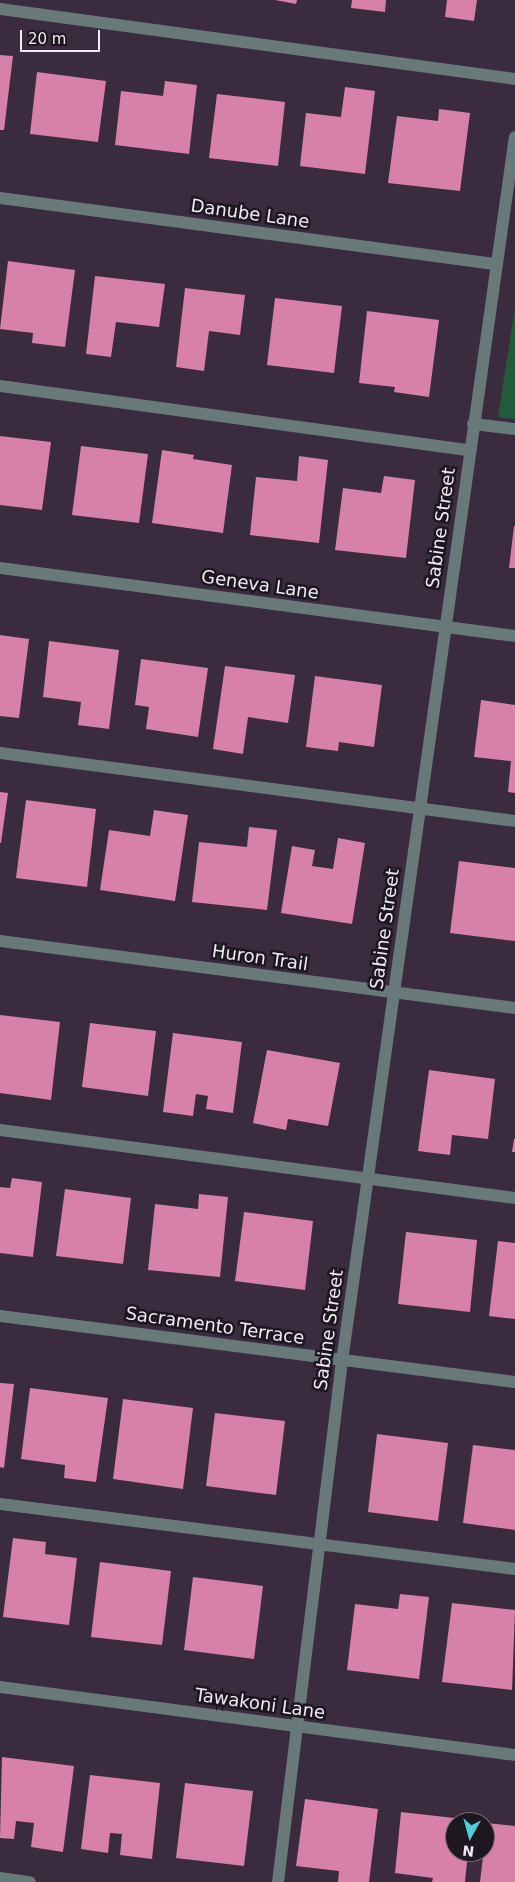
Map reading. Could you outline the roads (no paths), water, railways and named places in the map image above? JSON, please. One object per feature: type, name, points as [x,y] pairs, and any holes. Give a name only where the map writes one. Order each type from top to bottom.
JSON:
[{"type":"street","points":[[0,9],[515,79]]},
{"type":"street","name":"Sabine Street","points":[[278,1882],[295,1753],[295,1727],[342,1361],[495,264],[515,137]]},
{"type":"street","name":"Danube Lane","points":[[0,198],[495,264]]},
{"type":"street","points":[[0,386],[469,450]]},
{"type":"street","points":[[473,424],[515,429]]},
{"type":"street","name":"Geneva Lane","points":[[0,568],[515,636]]},
{"type":"street","points":[[0,753],[515,821]]},
{"type":"street","name":"Huron Trail","points":[[0,941],[515,1008]]},
{"type":"street","points":[[0,1130],[367,1180],[515,1198]]},
{"type":"street","name":"Sacramento Terrace","points":[[0,1316],[515,1382]]},
{"type":"street","points":[[0,1504],[318,1545],[407,1553],[515,1569]]},
{"type":"street","name":"Tawakoni Lane","points":[[0,1687],[515,1755]]},
{"type":"street","points":[[0,1878],[30,1882]]}]
